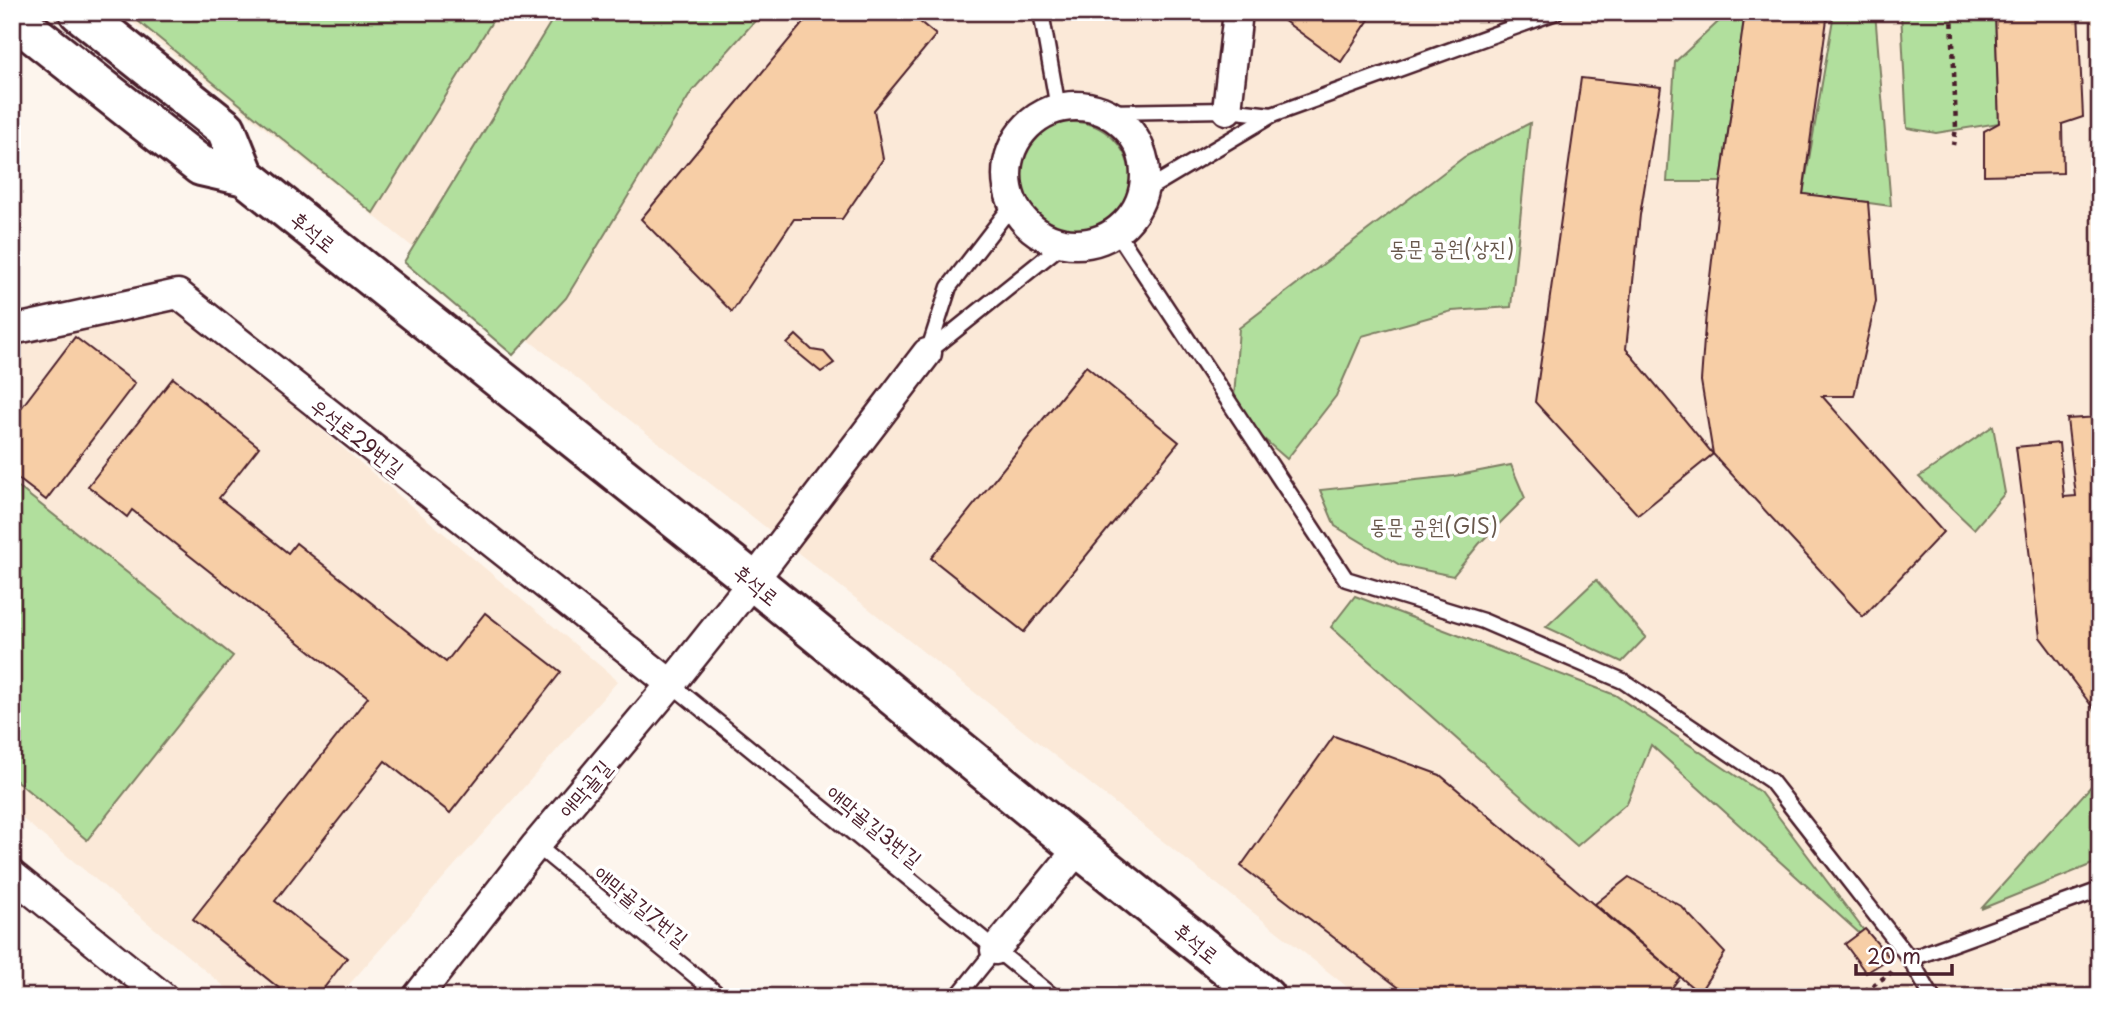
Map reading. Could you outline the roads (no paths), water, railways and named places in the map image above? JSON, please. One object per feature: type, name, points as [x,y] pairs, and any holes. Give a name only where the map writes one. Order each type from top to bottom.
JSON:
[{"type":"street","name":"후석로","points":[[79,12],[226,130],[245,176]]},
{"type":"street","points":[[1227,110],[1238,12]]},
{"type":"street","name":"후석로","points":[[12,17],[201,166],[245,176],[753,581],[1265,997]]},
{"type":"street","points":[[1082,106],[1105,112],[1125,126],[1139,145],[1144,168],[1143,192],[1133,214],[1116,231],[1100,240],[1082,244],[1064,243],[1046,237],[1027,223],[1013,204],[1007,180],[1009,157],[1019,135],[1036,118],[1058,108],[1082,106]]},
{"type":"street","name":"우석로29번길","points":[[12,330],[178,294],[671,684]]},
{"type":"street","name":"애막골길","points":[[417,997],[536,845],[753,581],[927,353]]},
{"type":"street","points":[[995,950],[1079,848]]},
{"type":"street","points":[[12,875],[163,997]]},
{"type":"lane","points":[[1041,12],[1058,108]]},
{"type":"lane","points":[[1143,192],[1272,115],[1556,12]]},
{"type":"lane","points":[[1105,112],[1227,110],[1272,115]]},
{"type":"lane","points":[[927,353],[949,287],[1013,204]]},
{"type":"lane","points":[[1116,231],[1346,579],[1483,621],[1623,681],[1760,773],[1771,781],[1910,959],[1932,997]]},
{"type":"lane","points":[[927,353],[1064,243]]},
{"type":"lane","name":"애막골길3번길","points":[[671,684],[1054,997]]},
{"type":"lane","name":"애막골길7번길","points":[[536,845],[720,997]]},
{"type":"lane","points":[[1910,959],[2100,890]]},
{"type":"lane","points":[[957,997],[995,950]]},
{"type":"park label","name":"동문 공원(상진)","points":[[1452,247]]},
{"type":"park label","name":"동문 공원(GIS)","points":[[1434,525]]}]
